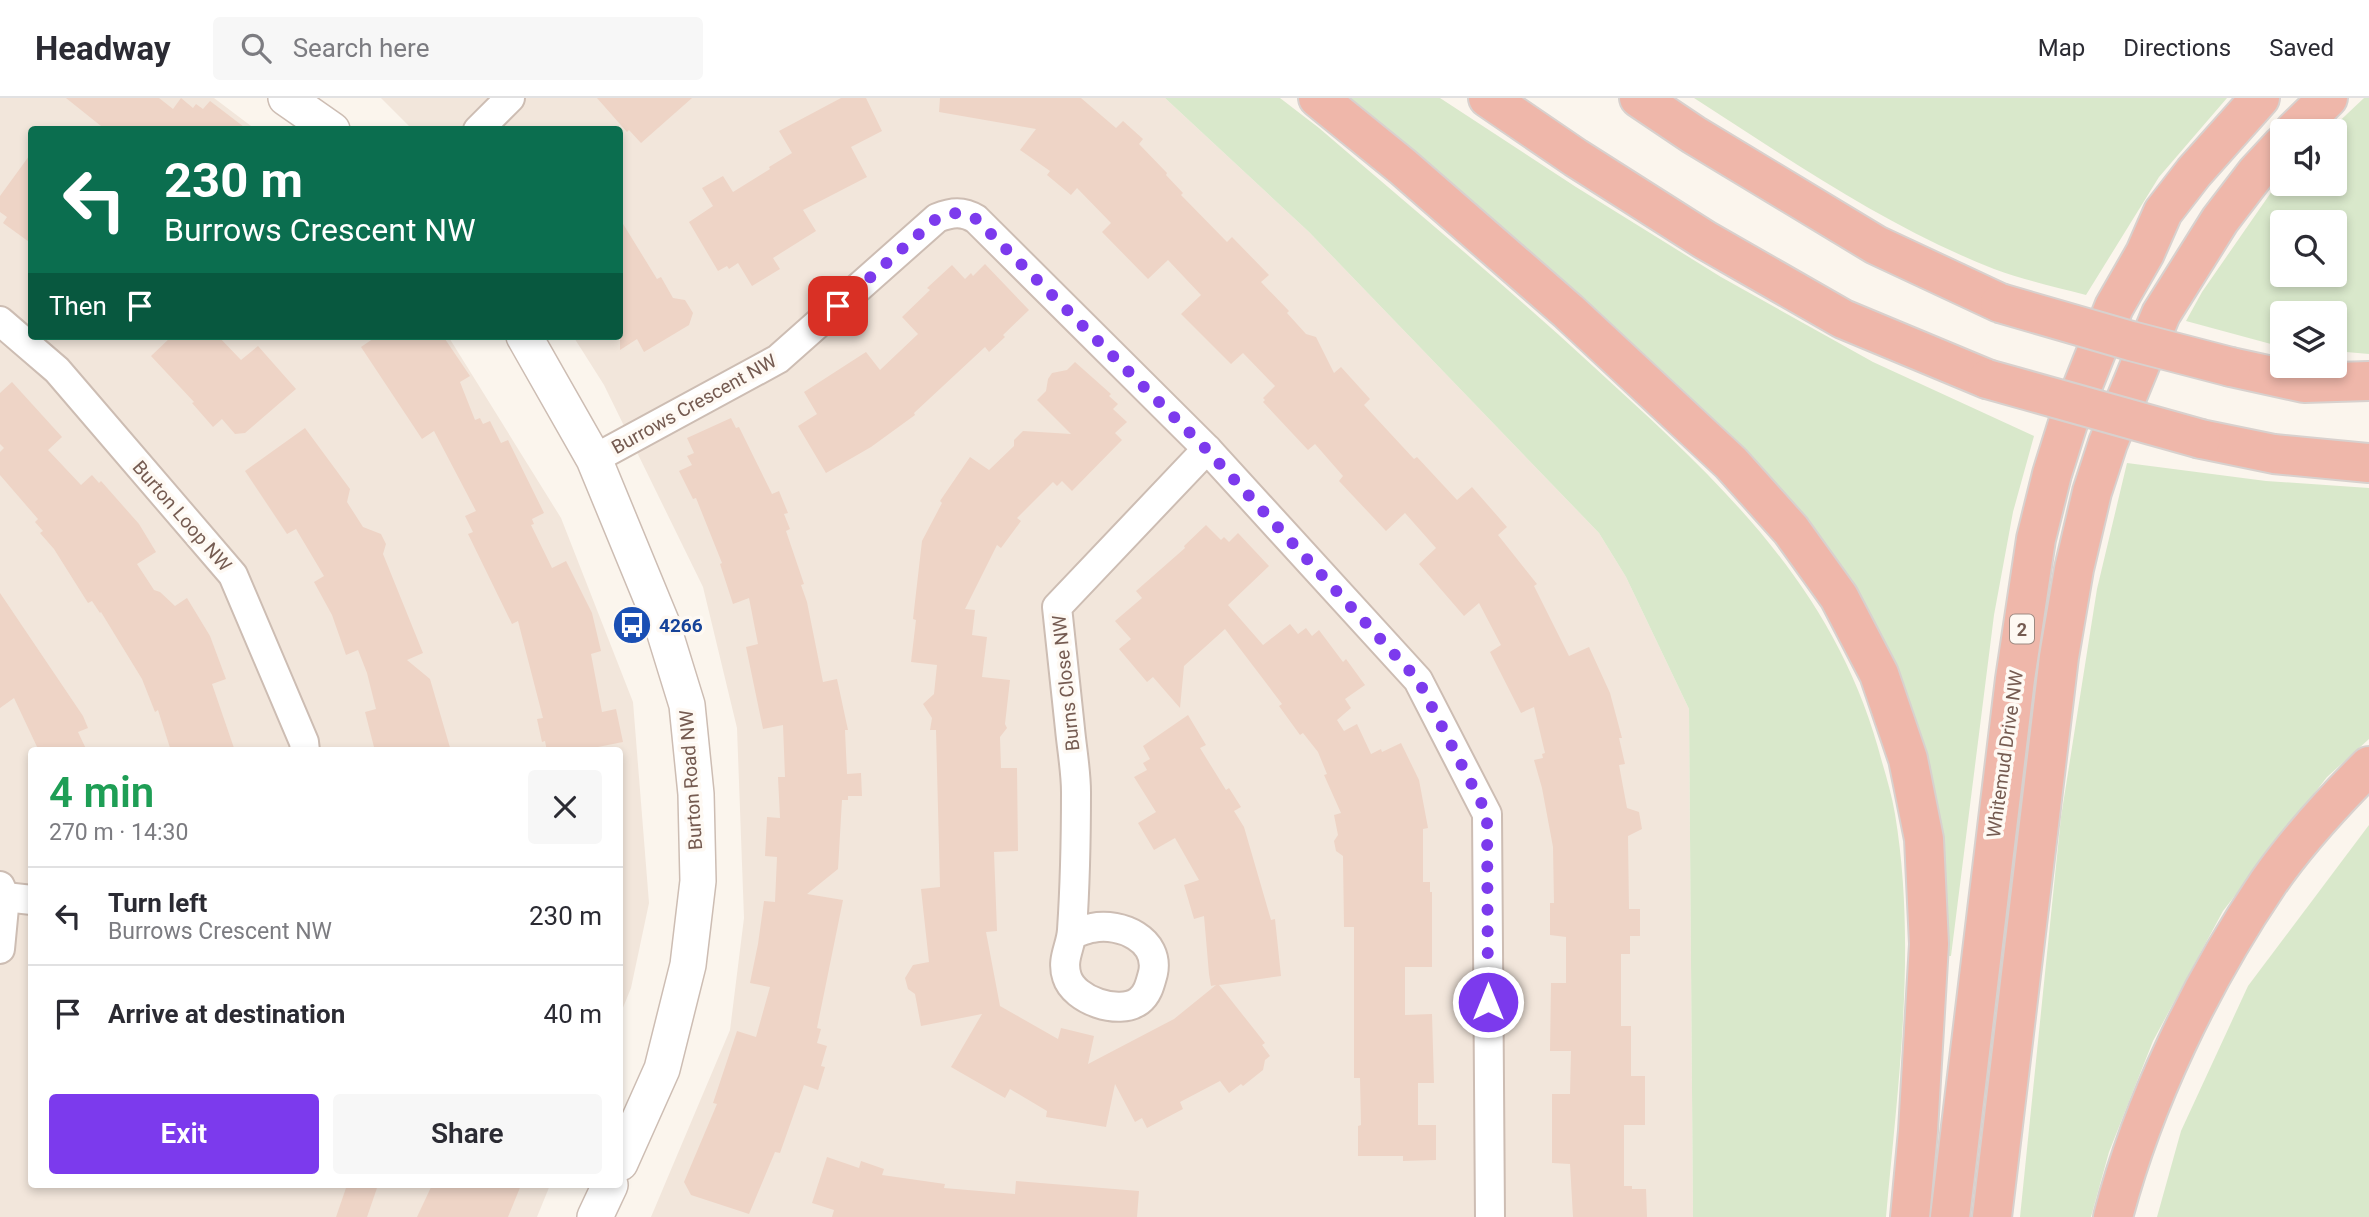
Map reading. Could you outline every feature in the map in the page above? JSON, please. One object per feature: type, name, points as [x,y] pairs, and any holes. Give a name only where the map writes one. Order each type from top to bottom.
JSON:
[{"type":"highway","points":[[1318,98],[1403,167],[1568,311],[1731,463],[1791,530],[1839,597],[1879,674],[1908,759],[1924,839],[1929,944],[1910,1217]]},
{"type":"highway","points":[[1488,98],[1705,240],[1843,319],[1987,379],[2201,439],[2274,454],[2369,463]]},
{"type":"highway","points":[[1639,98],[1876,245],[2000,303],[2131,341],[2305,383],[2369,381]]},
{"type":"highway","name":"Whitemud Drive NW","points":[[1950,1217],[2013,692],[2036,538],[2052,474],[2068,423],[2114,307],[2145,253],[2163,212],[2201,163],[2260,98]]},
{"type":"highway","points":[[2306,119],[2328,98]]},
{"type":"highway","points":[[1993,1217],[2059,657],[2074,569],[2092,492],[2108,443],[2161,314],[2220,220],[2270,158]]},
{"type":"highway","points":[[2113,1217],[2142,1128],[2171,1059],[2218,967],[2268,883],[2311,827],[2369,766]]},
{"type":"street","points":[[286,98],[326,126]]},
{"type":"street","points":[[482,126],[510,98]]},
{"type":"street","name":"Burrows Crescent NW","points":[[594,458],[778,359],[937,218],[948,213],[959,213],[976,219],[1207,450],[1418,680],[1487,814],[1490,1217]]},
{"type":"street","name":"Burton Loop NW","points":[[0,321],[57,370],[233,575],[305,747]]},
{"type":"street","name":"Burton Road NW","points":[[526,340],[594,458],[662,624],[687,705],[696,794],[698,881],[688,965],[662,1069],[623,1156]]},
{"type":"street","name":"Burns Close NW","points":[[1072,934],[1076,789],[1057,607],[1207,450]]},
{"type":"street","points":[[0,948],[12,894]]},
{"type":"shaded area","points":[[0,98],[214,98],[251,126],[28,126],[28,340],[450,340],[561,518],[633,702],[649,903],[631,988],[623,1008],[623,747],[28,747],[28,1188],[549,1188],[537,1217],[0,1217]]},
{"type":"shaded area","points":[[381,98],[1165,98],[1309,232],[1599,533],[1626,577],[1689,709],[1693,1217],[651,1217],[730,1030],[744,918],[737,728],[703,587],[604,385],[576,340],[623,340],[623,126],[409,126]]},
{"type":"green space","points":[[1165,98],[1280,98],[1319,128],[1458,246],[1641,410],[1730,498],[1769,543],[1805,591],[1836,643],[1862,700],[1884,768],[1895,814],[1905,914],[1905,965],[1900,1066],[1886,1217],[1693,1217],[1689,709],[1626,577],[1599,533],[1309,232]]},
{"type":"green space","points":[[1345,98],[1440,98],[1721,277],[1873,362],[2034,436],[2013,512],[1994,615],[1951,956],[1945,956],[1867,620]]},
{"type":"green space","points":[[1694,98],[2227,98],[2159,177],[2086,295],[1994,269],[1915,233],[1840,191]]},
{"type":"green space","points":[[2364,98],[2369,98],[2369,354],[2347,352],[2347,301],[2270,301],[2270,344],[2186,321],[2202,292],[2270,194],[2270,196],[2347,196],[2347,119],[2342,119]]},
{"type":"green space","points":[[2127,463],[2266,481],[2369,488],[2369,739],[2327,777],[2223,911],[2153,1041],[2109,1152],[2091,1217],[2020,1217],[2061,817],[2097,589]]},
{"type":"green space","points":[[2369,825],[2369,1217],[2157,1217],[2181,1131],[2248,986]]},
{"type":"building","points":[[66,98],[159,98],[173,109],[181,98],[193,108],[196,104],[203,109],[210,101],[243,126],[101,126]]},
{"type":"building","points":[[597,98],[692,98],[641,143]]},
{"type":"building","points":[[841,98],[866,98],[882,131],[851,147],[867,177],[803,210],[816,231],[773,258],[780,269],[752,286],[738,263],[729,269],[727,266],[718,271],[689,222],[713,206],[702,188],[723,176],[733,192],[770,169],[769,167],[792,153],[779,131]]},
{"type":"building","points":[[940,98],[1081,98],[1116,128],[1123,121],[1143,139],[1139,144],[1167,173],[1183,193],[1181,195],[1227,242],[1232,237],[1269,275],[1261,282],[1289,311],[1287,313],[1306,334],[1316,337],[1334,373],[1341,367],[1370,399],[1364,405],[1414,459],[1417,457],[1457,500],[1472,487],[1507,527],[1498,535],[1537,584],[1534,586],[1569,656],[1589,647],[1610,693],[1622,738],[1619,738],[1625,764],[1619,765],[1627,808],[1639,812],[1642,829],[1628,836],[1629,909],[1640,909],[1640,936],[1630,936],[1630,954],[1621,954],[1621,1026],[1631,1026],[1631,1076],[1645,1076],[1645,1125],[1624,1125],[1624,1186],[1646,1189],[1647,1217],[1573,1217],[1570,1164],[1552,1163],[1552,1094],[1570,1094],[1571,1051],[1550,1051],[1551,983],[1566,983],[1566,937],[1550,935],[1550,903],[1554,903],[1553,847],[1534,760],[1543,758],[1542,754],[1545,753],[1534,707],[1521,713],[1490,652],[1501,645],[1479,603],[1464,616],[1419,564],[1436,548],[1405,513],[1386,531],[1339,481],[1343,476],[1315,444],[1308,450],[1263,402],[1263,398],[1275,386],[1243,353],[1231,364],[1181,314],[1201,295],[1168,260],[1148,279],[1102,232],[1111,223],[1077,188],[1071,195],[1047,175],[1050,171],[1020,150],[1036,129],[939,112]]},
{"type":"building","points":[[28,158],[28,241],[3,223],[7,217],[0,212],[0,196]]},
{"type":"building","points":[[623,224],[657,279],[661,277],[673,298],[685,300],[693,313],[689,325],[644,352],[637,339],[620,350],[620,340],[623,340]]},
{"type":"building","points":[[985,264],[1029,310],[989,352],[985,347],[914,413],[915,415],[871,447],[826,473],[798,426],[817,414],[804,392],[866,352],[880,370],[918,334],[902,317],[930,290],[927,288],[952,265],[965,279],[971,273],[973,276]]},
{"type":"building","points":[[168,340],[222,340],[241,360],[258,346],[296,389],[245,433],[235,434],[222,419],[213,427],[192,403],[194,402],[151,356]]},
{"type":"building","points":[[371,340],[446,340],[470,376],[460,382],[475,420],[480,418],[483,424],[490,421],[501,443],[508,440],[544,513],[532,519],[534,524],[531,525],[552,568],[566,561],[592,613],[601,651],[591,654],[602,712],[616,709],[623,742],[598,747],[546,747],[545,741],[542,742],[537,719],[543,718],[518,621],[512,624],[468,534],[473,532],[465,516],[476,511],[434,431],[422,439],[361,347]]},
{"type":"building","points":[[1075,362],[1111,394],[1109,396],[1118,404],[1113,409],[1127,422],[1115,433],[1122,440],[1072,491],[1062,481],[1057,486],[1053,482],[1017,518],[1021,521],[1001,548],[997,545],[965,609],[975,610],[972,635],[987,637],[982,677],[1010,680],[1005,724],[1007,728],[1000,737],[1001,768],[1017,768],[1018,851],[994,852],[997,931],[986,932],[1000,1006],[1058,1039],[1061,1028],[1094,1036],[1088,1064],[1174,1019],[1216,985],[1211,986],[1204,916],[1194,919],[1184,885],[1199,880],[1175,838],[1154,850],[1138,823],[1156,812],[1134,777],[1147,770],[1143,763],[1150,759],[1143,746],[1188,715],[1206,745],[1200,748],[1226,790],[1229,788],[1241,807],[1234,811],[1244,827],[1271,920],[1275,919],[1281,976],[1219,985],[1265,1043],[1262,1045],[1270,1056],[1265,1060],[1263,1070],[1229,1093],[1220,1081],[1180,1102],[1183,1109],[1147,1128],[1142,1118],[1135,1122],[1115,1084],[1106,1127],[1046,1117],[1047,1111],[1010,1089],[1005,1098],[951,1067],[982,1014],[921,1026],[915,994],[908,989],[905,978],[913,965],[929,962],[921,889],[940,887],[936,730],[930,730],[932,718],[923,704],[934,694],[937,665],[911,662],[922,541],[942,503],[940,501],[970,457],[989,470],[1014,446],[1014,440],[1023,431],[1071,434],[1037,400],[1046,391],[1052,373],[1067,370]]},
{"type":"building","points":[[12,382],[62,437],[48,450],[81,485],[92,475],[99,483],[101,481],[139,524],[156,552],[137,564],[154,590],[175,606],[187,598],[210,636],[226,679],[212,684],[234,747],[170,747],[158,710],[155,712],[142,679],[101,612],[92,601],[88,603],[54,549],[40,533],[43,531],[35,522],[38,519],[0,475],[0,452],[4,448],[0,444],[0,393]]},
{"type":"building","points":[[731,418],[736,428],[739,427],[772,494],[779,491],[788,513],[784,514],[790,529],[786,531],[804,584],[801,585],[823,682],[837,679],[848,730],[845,730],[847,774],[861,773],[862,796],[848,796],[848,800],[842,800],[838,869],[807,894],[843,900],[817,1028],[821,1029],[817,1043],[827,1046],[821,1066],[825,1067],[818,1090],[804,1085],[780,1153],[775,1152],[749,1214],[691,1195],[684,1182],[717,1104],[713,1103],[737,1031],[756,1037],[770,987],[750,983],[764,901],[775,902],[777,857],[765,856],[767,817],[780,818],[778,777],[785,777],[783,725],[763,729],[746,647],[758,644],[749,598],[733,604],[720,564],[722,563],[696,498],[693,499],[679,471],[692,465],[687,456],[694,453],[687,438]]},
{"type":"building","points":[[305,428],[350,489],[347,502],[363,527],[381,534],[386,544],[383,554],[423,653],[407,660],[430,679],[450,747],[374,747],[365,712],[376,709],[367,673],[358,650],[346,655],[332,615],[314,582],[324,576],[296,529],[287,534],[245,471]]},
{"type":"building","points":[[1206,525],[1221,540],[1224,537],[1229,542],[1238,533],[1269,566],[1228,605],[1263,645],[1290,624],[1298,634],[1306,628],[1312,636],[1319,630],[1343,662],[1346,659],[1365,685],[1345,699],[1351,708],[1337,720],[1344,731],[1357,724],[1371,754],[1401,743],[1419,780],[1428,828],[1423,829],[1423,882],[1430,882],[1432,892],[1432,967],[1405,967],[1405,1015],[1432,1014],[1434,1083],[1418,1083],[1418,1125],[1436,1125],[1436,1160],[1403,1161],[1403,1156],[1358,1156],[1358,1126],[1361,1125],[1360,1078],[1354,1078],[1354,927],[1344,927],[1343,856],[1336,851],[1334,841],[1338,835],[1334,815],[1341,813],[1324,775],[1327,774],[1318,752],[1303,733],[1300,735],[1279,706],[1282,704],[1225,629],[1184,666],[1180,708],[1153,677],[1147,682],[1119,649],[1131,639],[1115,621],[1142,598],[1136,591],[1185,548]]},
{"type":"building","points":[[0,593],[83,716],[88,728],[78,732],[85,747],[37,747],[14,698],[0,708]]},
{"type":"building","points":[[827,1157],[859,1168],[861,1161],[884,1169],[882,1175],[945,1184],[944,1188],[1015,1194],[1016,1181],[1139,1191],[1137,1217],[832,1217],[834,1210],[812,1203]]},
{"type":"building","points":[[346,1188],[377,1188],[367,1217],[336,1217]]},
{"type":"building","points":[[431,1188],[520,1188],[508,1217],[417,1217]]},
{"type":"place","name":"4266","points":[[632,625]]},
{"type":"route","points":[[838,306],[937,218],[948,213],[967,214],[976,219],[1207,450],[1418,680],[1487,814],[1488,1002]]}]
